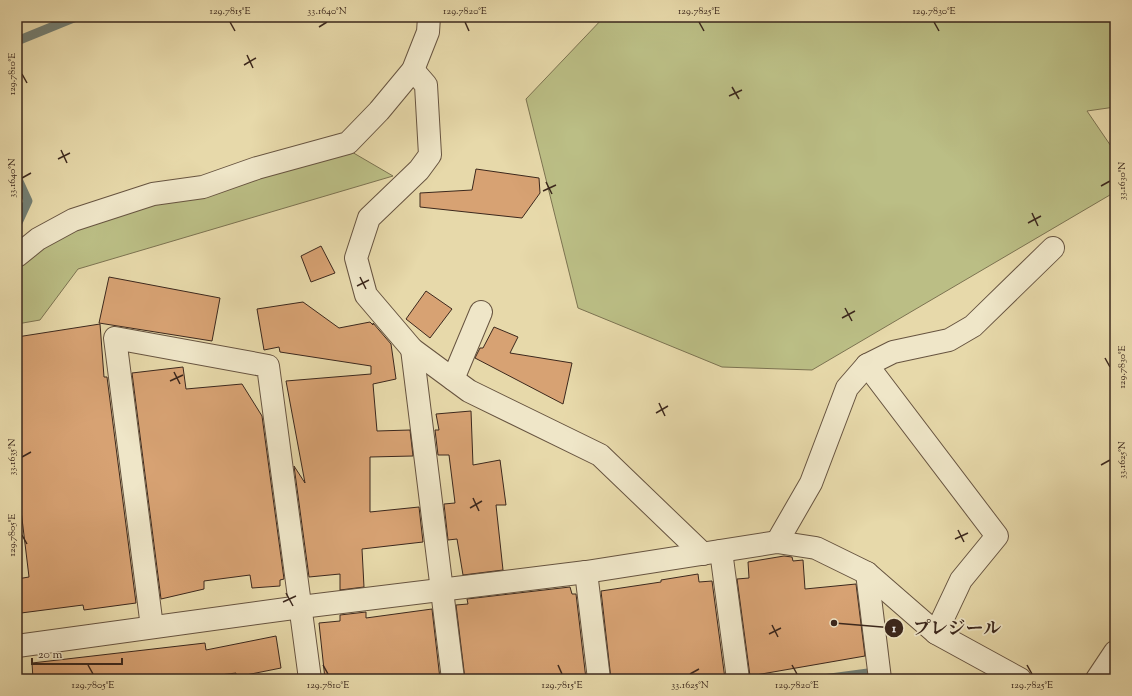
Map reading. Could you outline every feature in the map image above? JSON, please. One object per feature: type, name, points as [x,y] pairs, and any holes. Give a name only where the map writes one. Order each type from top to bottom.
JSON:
[{"type":"street","points":[[17,256],[38,239],[73,220],[153,194],[203,187],[257,168],[348,143],[379,111],[413,70],[428,32],[429,17]]},
{"type":"street","points":[[413,70],[426,85],[430,155],[419,170],[370,218],[356,258],[366,295],[412,349],[469,391],[600,455],[712,553],[738,677]]},
{"type":"street","points":[[777,542],[811,483],[847,388],[867,365],[893,352],[949,340],[973,326],[1053,248]]},
{"type":"street","points":[[453,379],[481,312]]},
{"type":"street","points":[[152,627],[115,338],[268,366],[310,679]]},
{"type":"street","points":[[412,349],[453,679]]},
{"type":"street","points":[[867,365],[997,536],[961,580],[936,633]]},
{"type":"street","points":[[17,646],[301,607],[586,572],[777,542],[816,548],[867,573],[936,633],[1020,679]]},
{"type":"street","points":[[586,572],[599,679]]},
{"type":"street","points":[[867,573],[880,679]]},
{"type":"street","points":[[1097,679],[1115,652]]},
{"type":"green space","points":[[604,17],[1115,17],[1115,107],[1087,111],[1115,152],[1115,192],[812,370],[722,367],[578,308],[526,99]]},
{"type":"green space","points":[[333,141],[393,176],[78,269],[40,320],[17,324],[17,242]]},
{"type":"building","points":[[476,169],[539,178],[540,193],[522,218],[420,207],[420,193],[472,190]]},
{"type":"building","points":[[321,246],[335,273],[311,282],[301,256]]},
{"type":"building","points":[[109,277],[220,298],[212,341],[99,323]]},
{"type":"building","points":[[426,291],[452,309],[430,338],[406,319]]},
{"type":"building","points":[[303,302],[339,328],[370,322],[373,325],[373,323],[391,344],[396,379],[373,384],[377,431],[410,430],[413,456],[370,457],[370,512],[419,507],[423,542],[362,549],[364,587],[340,590],[340,574],[309,577],[294,466],[305,483],[286,381],[371,374],[371,366],[280,352],[279,347],[264,350],[257,309]]},
{"type":"building","points":[[100,324],[104,377],[107,377],[136,603],[84,610],[83,605],[21,613],[17,579],[29,577],[17,477],[17,337]]},
{"type":"building","points":[[494,327],[518,337],[510,353],[572,363],[563,404],[475,358],[480,348],[483,348]]},
{"type":"building","points":[[183,367],[186,389],[242,384],[262,416],[284,579],[280,580],[280,586],[252,588],[250,575],[204,581],[204,589],[161,599],[132,373]]},
{"type":"building","points":[[471,411],[473,465],[500,460],[506,505],[496,505],[503,570],[463,575],[457,539],[448,540],[444,504],[455,503],[449,455],[438,455],[435,430],[439,430],[436,414]]},
{"type":"building","points":[[784,556],[792,557],[793,561],[803,560],[805,589],[856,584],[865,656],[750,676],[737,579],[749,578],[748,562]]},
{"type":"building","points":[[698,574],[699,582],[712,581],[725,679],[611,679],[601,591],[661,582],[661,580]]},
{"type":"building","points":[[570,587],[572,594],[576,594],[586,679],[465,679],[456,605],[468,604],[467,599]]},
{"type":"building","points":[[432,609],[440,679],[325,679],[319,623],[340,621],[340,615],[366,612],[366,618]]},
{"type":"building","points":[[276,636],[281,668],[236,677],[236,673],[189,679],[33,679],[32,663],[205,643],[206,650]]},
{"type":"waterway","points":[[17,41],[76,17]]},
{"type":"waterway","points":[[17,177],[28,201],[17,225]]},
{"type":"waterway","points":[[823,679],[868,673]]},
{"type":"place","name":"プレジール","points":[[834,623]]}]
